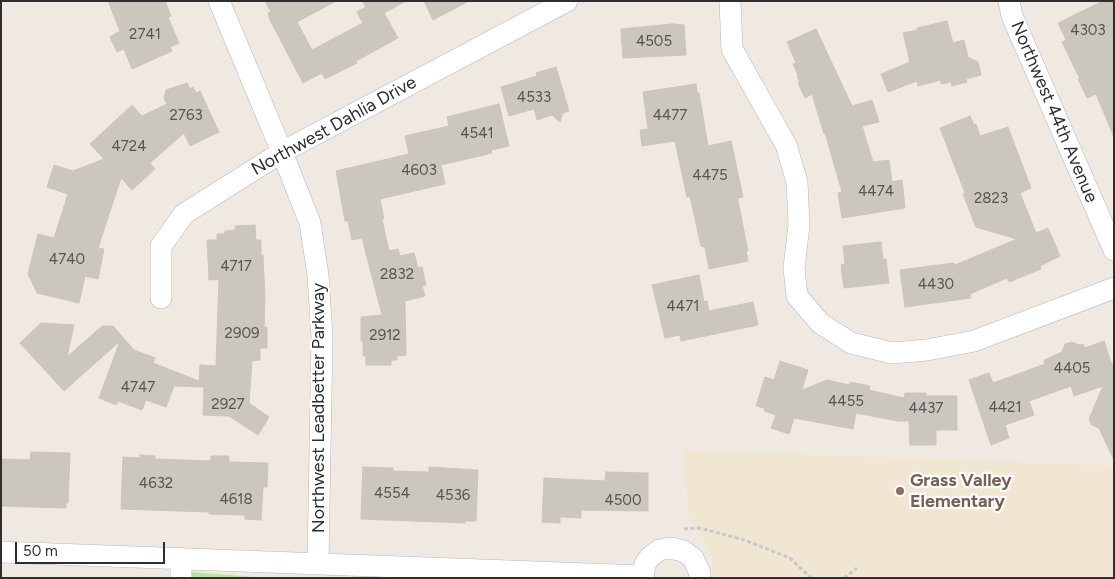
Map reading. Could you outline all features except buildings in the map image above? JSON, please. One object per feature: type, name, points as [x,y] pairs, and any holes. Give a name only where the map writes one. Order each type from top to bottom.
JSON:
[{"type":"street","name":"Northwest Leadbetter Parkway","points":[[220,1],[310,223],[318,275],[322,337],[318,563]]},
{"type":"street","name":"Northwest Dahlia Drive","points":[[161,298],[161,246],[184,214],[282,152],[567,1]]},
{"type":"street","points":[[730,1],[732,50],[786,145],[792,164],[797,182],[799,225],[794,268],[797,296],[820,323],[852,343],[892,353],[927,350],[974,341],[1114,288]]},
{"type":"street","name":"Northwest 44th Avenue","points":[[1009,1],[1012,16],[1114,250]]},
{"type":"street","points":[[1,552],[181,568],[318,563],[643,577],[645,564],[650,557],[659,550],[671,548],[683,550],[693,558],[700,573],[700,578]]},
{"type":"path","points":[[671,548],[675,529],[700,528],[744,540],[790,558],[811,578]]},
{"type":"path","points":[[844,578],[857,568]]},
{"type":"shaded area","name":"Grass Valley Elementary","points":[[684,450],[1114,466],[1114,578],[713,578],[712,555],[688,515]]},
{"type":"green space","points":[[190,572],[267,578],[190,578]]},
{"type":"place","name":"Grass Valley Elementary","points":[[900,491]]}]
